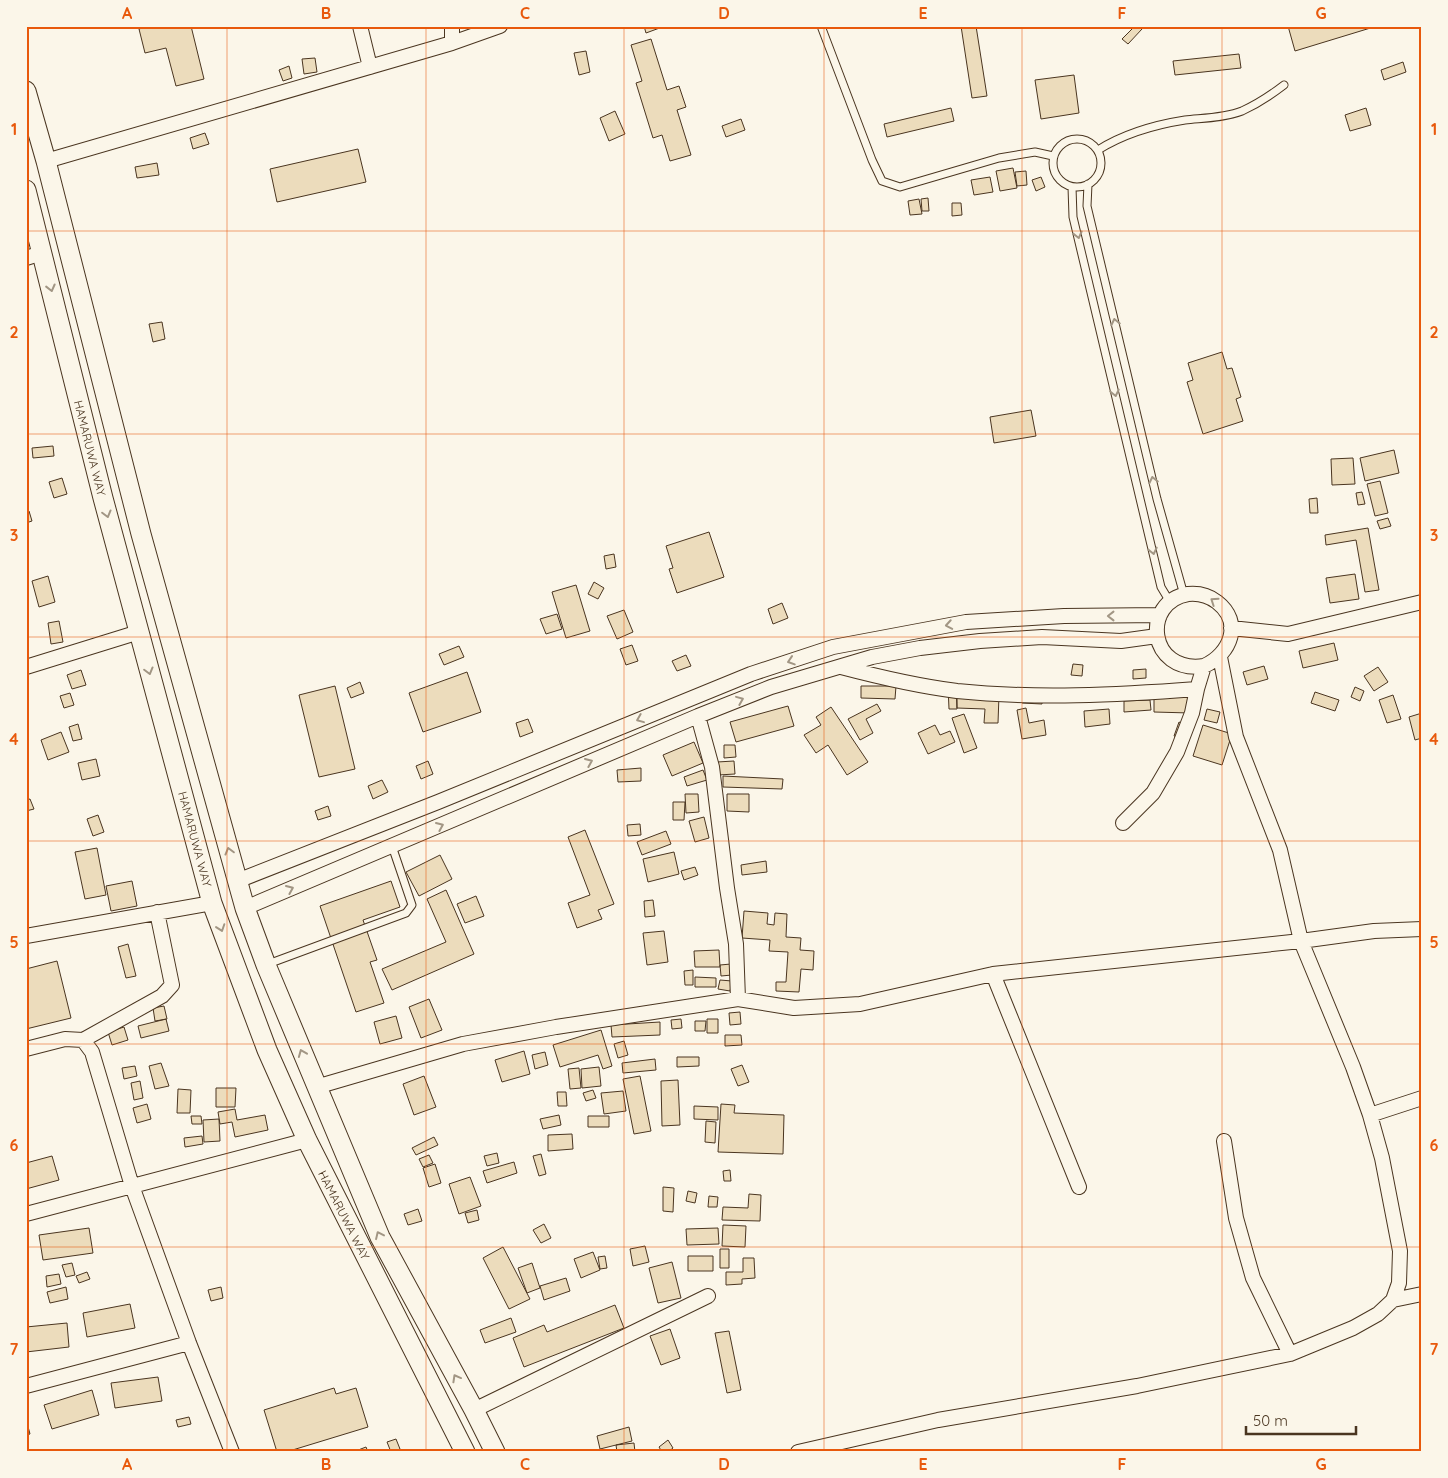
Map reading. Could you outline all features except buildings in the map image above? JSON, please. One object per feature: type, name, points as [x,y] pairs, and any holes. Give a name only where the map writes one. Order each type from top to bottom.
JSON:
[{"type":"main road","points":[[26,91],[46,161],[141,534],[245,908],[316,1087],[380,1237],[495,1452]]},
{"type":"main road","name":"HAMARUWA WAY","points":[[26,190],[34,255],[103,498],[212,903],[267,1050],[306,1140],[465,1452]]},
{"type":"street","points":[[360,26],[370,67]]},
{"type":"street","points":[[452,26],[452,43]]},
{"type":"street","points":[[46,161],[452,43],[500,26]]},
{"type":"street","points":[[1200,594],[1215,600],[1226,612],[1231,628],[1228,644],[1220,657],[1204,666],[1186,667],[1178,664],[1164,652],[1157,636],[1160,615],[1170,602],[1184,595],[1200,594]]},
{"type":"street","points":[[1231,628],[1288,634],[1422,602]]},
{"type":"street","points":[[237,881],[438,802],[751,674],[833,647],[966,622],[1064,616],[1160,615]]},
{"type":"street","points":[[26,667],[138,632]]},
{"type":"street","points":[[245,908],[698,716],[771,687],[872,657],[920,648],[980,641],[1042,637],[1121,641],[1157,636]]},
{"type":"street","points":[[798,1452],[938,1420],[1137,1386],[1290,1354],[1353,1328],[1378,1314],[1393,1300],[1399,1283],[1400,1251],[1382,1158],[1370,1115],[1353,1067],[1301,941],[1280,850],[1236,737],[1220,657]]},
{"type":"street","points":[[1123,823],[1153,793],[1177,752],[1192,713],[1196,688],[1204,666]]},
{"type":"street","points":[[840,667],[892,680],[956,690],[1064,695],[1123,695],[1196,688]]},
{"type":"street","points":[[698,716],[712,767],[736,944],[738,999]]},
{"type":"street","points":[[26,936],[212,903]]},
{"type":"street","points":[[26,1049],[65,1039],[84,1040],[162,996],[172,985],[157,912]]},
{"type":"street","points":[[316,1087],[463,1044],[556,1027],[738,999],[794,1008],[860,1004],[993,974],[1301,941],[1374,931],[1422,929]]},
{"type":"street","points":[[993,974],[1079,1187]]},
{"type":"street","points":[[84,1040],[92,1052],[132,1186],[189,1343],[232,1452]]},
{"type":"street","points":[[1370,1115],[1422,1098]]},
{"type":"street","points":[[26,1214],[306,1140]]},
{"type":"street","points":[[1224,1141],[1236,1218],[1253,1278],[1290,1354]]},
{"type":"street","points":[[1393,1300],[1422,1294]]},
{"type":"street","points":[[474,1410],[708,1296]]},
{"type":"street","points":[[26,1386],[189,1343]]},
{"type":"lane","points":[[821,26],[872,160],[882,181],[900,186],[999,158],[1035,152],[1053,156]]},
{"type":"lane","points":[[1098,150],[1113,140],[1136,131],[1184,120],[1240,112],[1264,100],[1284,85]]},
{"type":"lane","points":[[1077,138],[1092,144],[1098,150],[1101,157],[1101,165],[1095,180],[1088,184],[1080,187],[1065,184],[1054,172],[1053,156],[1062,143],[1077,138]]},
{"type":"lane","points":[[1088,184],[1087,206],[1157,499],[1184,595]]},
{"type":"lane","points":[[1072,186],[1073,217],[1161,587],[1170,602]]},
{"type":"lane","points":[[266,965],[406,913],[412,905],[392,846]]}]
